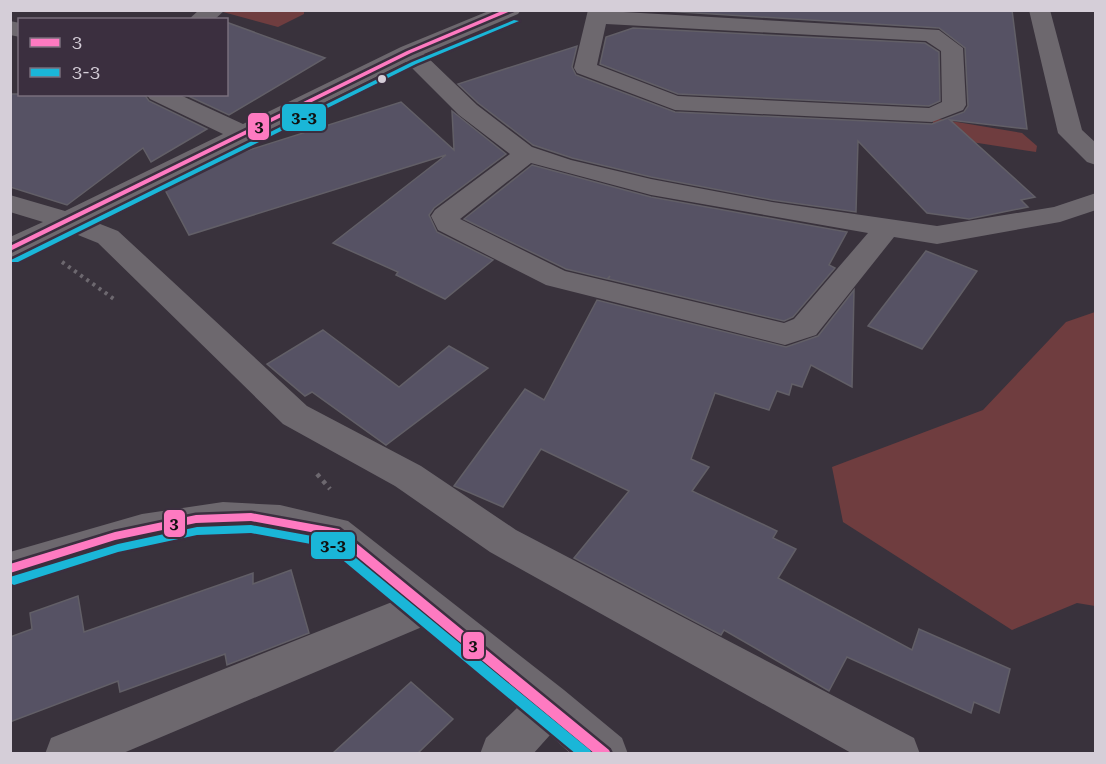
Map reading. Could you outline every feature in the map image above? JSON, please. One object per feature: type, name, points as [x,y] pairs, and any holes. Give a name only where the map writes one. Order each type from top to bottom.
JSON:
[{"type":"street","points":[[201,18],[215,10]]},
{"type":"street","points":[[10,249],[409,52],[511,10]]},
{"type":"street","points":[[1039,10],[1070,134],[1095,157]]},
{"type":"street","points":[[598,14],[931,35],[952,48],[954,105],[932,116],[675,103],[585,68],[598,14]]},
{"type":"street","points":[[409,52],[468,110],[527,154],[563,166],[651,187],[937,236],[1060,214],[1095,201]]},
{"type":"street","points":[[162,96],[244,134]]},
{"type":"street","points":[[527,154],[445,216],[448,224],[556,278],[785,334],[806,327],[886,229]]},
{"type":"street","points":[[10,203],[69,221],[108,237],[295,415],[408,476],[503,541],[898,753]]},
{"type":"street","points":[[10,569],[105,539],[166,525],[223,516],[280,520],[335,532],[606,753]]},
{"type":"street","points":[[67,753],[426,608]]},
{"type":"street","points":[[501,753],[549,705]]},
{"type":"shaded area","points":[[228,10],[304,10],[304,14],[278,27],[223,12]]},
{"type":"shaded area","points":[[933,118],[1022,133],[1037,146],[1036,152],[933,136]]},
{"type":"shaded area","points":[[1095,312],[1095,606],[1077,603],[1012,630],[843,522],[832,467],[983,410],[1066,322]]},
{"type":"building","points":[[648,10],[1012,10],[1027,129],[950,120],[1035,197],[1021,200],[1028,207],[969,219],[927,213],[858,141],[856,212],[772,200],[651,177],[572,158],[533,145],[478,103],[458,84],[577,46],[572,67],[576,75],[675,112],[932,124],[964,112],[968,106],[965,48],[939,28]]},
{"type":"building","points":[[228,23],[325,58],[229,115],[188,96],[228,96]]},
{"type":"building","points":[[633,28],[925,43],[939,52],[940,101],[929,106],[678,94],[600,64],[606,37]]},
{"type":"building","points":[[10,94],[18,94],[18,96],[145,96],[149,101],[207,129],[151,162],[143,148],[67,205],[10,187]]},
{"type":"building","points":[[401,102],[454,150],[452,111],[506,154],[434,208],[429,215],[437,232],[493,260],[445,299],[396,275],[398,272],[333,243],[446,155],[189,235],[163,186],[211,162]]},
{"type":"building","points":[[532,165],[651,197],[847,232],[829,265],[835,268],[793,317],[784,321],[608,279],[610,276],[607,279],[566,269],[464,219]]},
{"type":"building","points":[[926,251],[977,271],[922,349],[868,326]]},
{"type":"building","points":[[854,290],[852,387],[811,365],[802,387],[792,384],[789,395],[777,391],[769,410],[715,393],[691,459],[709,467],[692,491],[777,531],[773,538],[796,549],[778,578],[912,650],[919,629],[1010,669],[999,713],[974,702],[971,713],[847,657],[829,691],[724,630],[721,635],[574,558],[629,491],[541,449],[503,507],[454,486],[525,389],[544,400],[597,300],[786,347],[818,336]]},
{"type":"building","points":[[323,330],[399,387],[449,346],[488,368],[386,445],[312,392],[305,396],[267,364]]},
{"type":"building","points":[[291,570],[309,633],[227,665],[225,654],[120,692],[118,681],[10,722],[10,637],[32,629],[30,613],[78,596],[84,632],[253,573],[253,584]]},
{"type":"building","points":[[411,682],[453,719],[418,753],[333,753]]},
{"type":"transit line","name":"3","points":[[10,249],[409,52],[510,10]]},
{"type":"transit line","name":"3-3","points":[[15,260],[414,63],[516,21]]},
{"type":"transit line","name":"3","points":[[10,569],[115,536],[196,519],[251,517],[335,532],[605,754]]},
{"type":"transit line","name":"3-3","points":[[14,580],[118,548],[197,531],[251,529],[330,543],[586,754]]}]
